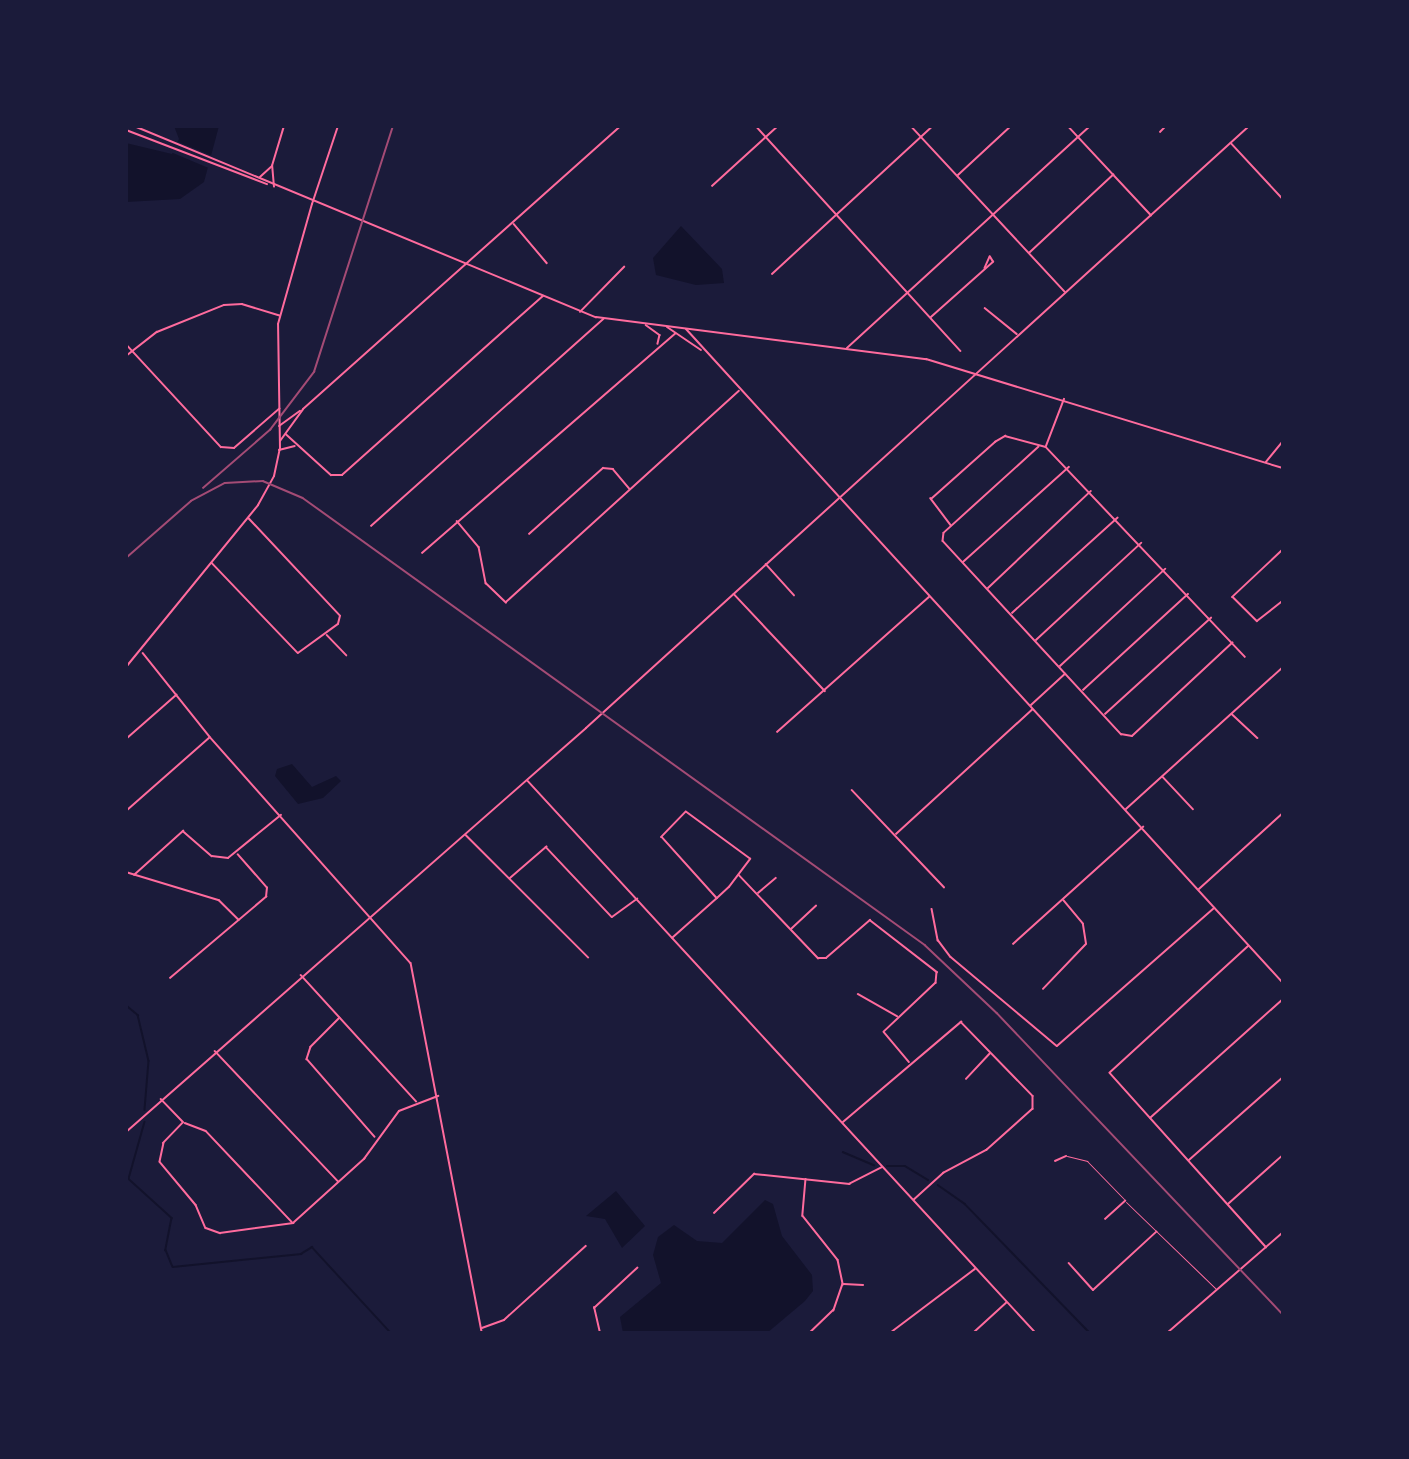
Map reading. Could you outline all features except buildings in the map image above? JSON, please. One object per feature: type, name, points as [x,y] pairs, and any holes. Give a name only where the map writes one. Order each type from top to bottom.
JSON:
[{"type":"street","points":[[134,126],[258,178],[267,184]]},
{"type":"street","points":[[274,187],[272,166],[284,126]]},
{"type":"street","points":[[126,668],[143,653],[248,518],[271,483],[280,441],[280,315],[312,204],[338,126]]},
{"type":"street","points":[[279,426],[303,409],[469,266],[621,126]]},
{"type":"street","points":[[756,126],[961,351]]},
{"type":"street","points":[[712,186],[778,126]]},
{"type":"street","points":[[911,126],[1065,292]]},
{"type":"street","points":[[772,274],[933,126]]},
{"type":"street","points":[[957,175],[1011,126]]},
{"type":"street","points":[[1068,126],[1151,215]]},
{"type":"street","points":[[846,349],[1090,126]]},
{"type":"street","points":[[1160,132],[1166,126]]},
{"type":"street","points":[[126,1132],[215,1050],[527,780],[1249,126]]},
{"type":"street","points":[[126,130],[228,173],[267,184],[580,312],[603,319],[846,349],[978,372],[1283,468]]},
{"type":"street","points":[[1231,143],[1283,200]]},
{"type":"street","points":[[258,178],[272,166]]},
{"type":"street","points":[[1028,253],[1113,175]]},
{"type":"street","points":[[514,224],[547,263]]},
{"type":"street","points":[[580,312],[624,267]]},
{"type":"street","points":[[931,318],[985,268]]},
{"type":"street","points":[[285,432],[296,447],[332,475],[342,475],[543,296]]},
{"type":"street","points":[[126,356],[157,332],[224,305],[243,304],[280,315]]},
{"type":"street","points":[[985,308],[1018,335]]},
{"type":"street","points":[[371,526],[603,319]]},
{"type":"street","points":[[646,325],[660,335],[656,347]]},
{"type":"street","points":[[667,327],[701,350]]},
{"type":"street","points":[[686,329],[701,350],[739,392],[1143,827],[1283,983]]},
{"type":"street","points":[[422,553],[656,347],[676,334]]},
{"type":"street","points":[[126,344],[226,449],[234,448],[279,409]]},
{"type":"street","points":[[457,521],[479,547],[486,583],[506,602],[739,392]]},
{"type":"street","points":[[1046,447],[1064,399]]},
{"type":"street","points":[[280,441],[303,409]]},
{"type":"street","points":[[951,526],[931,504],[940,491],[1005,436],[1039,447],[1046,447],[1118,517],[1245,657]]},
{"type":"street","points":[[1266,463],[1283,441]]},
{"type":"street","points":[[279,450],[296,447]]},
{"type":"street","points":[[1039,447],[951,526],[943,541],[1105,715],[1128,738],[1232,643]]},
{"type":"street","points":[[963,563],[1069,467]]},
{"type":"street","points":[[529,534],[603,468],[613,469],[631,490]]},
{"type":"street","points":[[988,589],[1090,491]]},
{"type":"street","points":[[1011,614],[1118,517]]},
{"type":"street","points":[[213,563],[303,654],[340,620],[248,518]]},
{"type":"street","points":[[1036,640],[1141,543]]},
{"type":"street","points":[[1283,550],[1233,597],[1257,621],[1283,601]]},
{"type":"street","points":[[766,564],[794,595]]},
{"type":"street","points":[[1059,666],[1165,569]]},
{"type":"street","points":[[733,593],[826,691]]},
{"type":"street","points":[[1082,691],[1189,594]]},
{"type":"street","points":[[777,732],[826,691],[929,597]]},
{"type":"street","points":[[1105,715],[1211,618]]},
{"type":"street","points":[[327,634],[346,655]]},
{"type":"street","points":[[143,653],[210,737],[372,915],[414,971],[482,1333]]},
{"type":"street","points":[[1126,809],[1283,667]]},
{"type":"street","points":[[896,834],[1066,673]]},
{"type":"street","points":[[126,739],[177,694]]},
{"type":"street","points":[[1232,713],[1258,738]]},
{"type":"street","points":[[126,811],[210,737]]},
{"type":"street","points":[[1163,776],[1193,809]]},
{"type":"street","points":[[527,780],[1036,1333]]},
{"type":"street","points":[[852,790],[944,887]]},
{"type":"street","points":[[672,938],[717,898],[739,875],[749,856],[691,813],[683,813],[662,834],[717,898]]},
{"type":"street","points":[[1198,889],[1283,813]]},
{"type":"street","points":[[134,875],[183,831],[216,858],[238,854],[281,815]]},
{"type":"street","points":[[1013,944],[1143,827]]},
{"type":"street","points":[[465,834],[588,957]]},
{"type":"street","points":[[510,878],[546,847],[612,917],[637,899]]},
{"type":"street","points":[[170,978],[240,921],[268,893],[238,854]]},
{"type":"street","points":[[126,872],[219,900],[240,921]]},
{"type":"street","points":[[739,875],[790,930],[821,959],[870,920],[938,975],[884,1032],[910,1062]]},
{"type":"street","points":[[758,894],[776,878]]},
{"type":"street","points":[[1043,989],[1086,944],[1083,924],[1063,900]]},
{"type":"street","points":[[790,930],[816,906]]},
{"type":"street","points":[[932,909],[938,940],[951,957],[1057,1046],[1215,908]]},
{"type":"street","points":[[1249,945],[1110,1071],[1266,1247]]},
{"type":"street","points":[[302,975],[416,1101]]},
{"type":"street","points":[[858,994],[897,1017]]},
{"type":"street","points":[[1150,1118],[1283,999]]},
{"type":"street","points":[[340,1018],[311,1047],[307,1059],[376,1138]]},
{"type":"street","points":[[842,1122],[955,1024],[964,1023],[991,1052],[1035,1103],[987,1150],[944,1173],[914,1200]]},
{"type":"street","points":[[215,1050],[339,1182]]},
{"type":"street","points":[[966,1079],[991,1052]]},
{"type":"street","points":[[1189,1161],[1283,1077]]},
{"type":"street","points":[[183,1123],[164,1143],[160,1162],[196,1205],[206,1228],[215,1233],[292,1223],[364,1160],[376,1138],[392,1118],[416,1101],[438,1096]]},
{"type":"street","points":[[161,1099],[183,1123],[206,1131],[292,1223]]},
{"type":"street","points":[[1228,1204],[1283,1155]]},
{"type":"street","points":[[1055,1161],[1066,1156]]},
{"type":"street","points":[[714,1213],[754,1174],[855,1183],[883,1167]]},
{"type":"street","points":[[807,1179],[803,1216],[837,1260],[843,1284],[834,1310],[810,1333]]},
{"type":"street","points":[[1105,1220],[1125,1201]]},
{"type":"street","points":[[1167,1333],[1283,1232]]},
{"type":"street","points":[[1069,1263],[1093,1290],[1156,1233]]},
{"type":"street","points":[[481,1329],[504,1320],[586,1246]]},
{"type":"street","points":[[600,1333],[594,1308],[637,1268]]},
{"type":"street","points":[[890,1333],[975,1268]]},
{"type":"street","points":[[843,1284],[863,1285]]},
{"type":"street","points":[[973,1333],[1007,1303]]},
{"type":"street","points":[[1171,1330],[1174,1333]]},
{"type":"lane","points":[[1066,1156],[1087,1161],[1156,1233],[1217,1290]]},
{"type":"shaded area","points":[[174,126],[219,126],[204,182],[180,199],[126,202],[126,143],[172,154],[179,139]]},
{"type":"shaded area","points":[[681,226],[722,269],[724,283],[696,285],[656,275],[653,258]]},
{"type":"shaded area","points":[[292,764],[312,787],[336,776],[341,781],[323,798],[298,804],[275,776],[277,769]]},
{"type":"shaded area","points":[[616,1191],[645,1226],[622,1248],[605,1219],[586,1216]]},
{"type":"shaded area","points":[[765,1200],[773,1204],[782,1236],[812,1275],[813,1291],[805,1301],[767,1333],[623,1333],[620,1317],[661,1283],[653,1255],[658,1237],[674,1225],[697,1241],[722,1243]]},
{"type":"pier","points":[[176,141],[215,157],[211,169],[161,148],[172,151]]},
{"type":"waterway","points":[[126,1005],[138,1015],[149,1061],[145,1110]]},
{"type":"waterway","points":[[145,1122],[129,1179],[172,1218],[166,1250],[173,1267],[301,1254],[312,1247],[391,1333]]},
{"type":"waterway","points":[[843,1152],[874,1165]]},
{"type":"waterway","points":[[887,1166],[905,1166],[928,1180]]},
{"type":"waterway","points":[[938,1185],[965,1204],[1090,1333]]},
{"type":"railway","points":[[203,488],[270,430],[314,372],[393,126]]},
{"type":"railway","points":[[126,558],[191,501],[225,483],[263,481],[303,498],[925,945],[997,1013],[1283,1314]]}]
